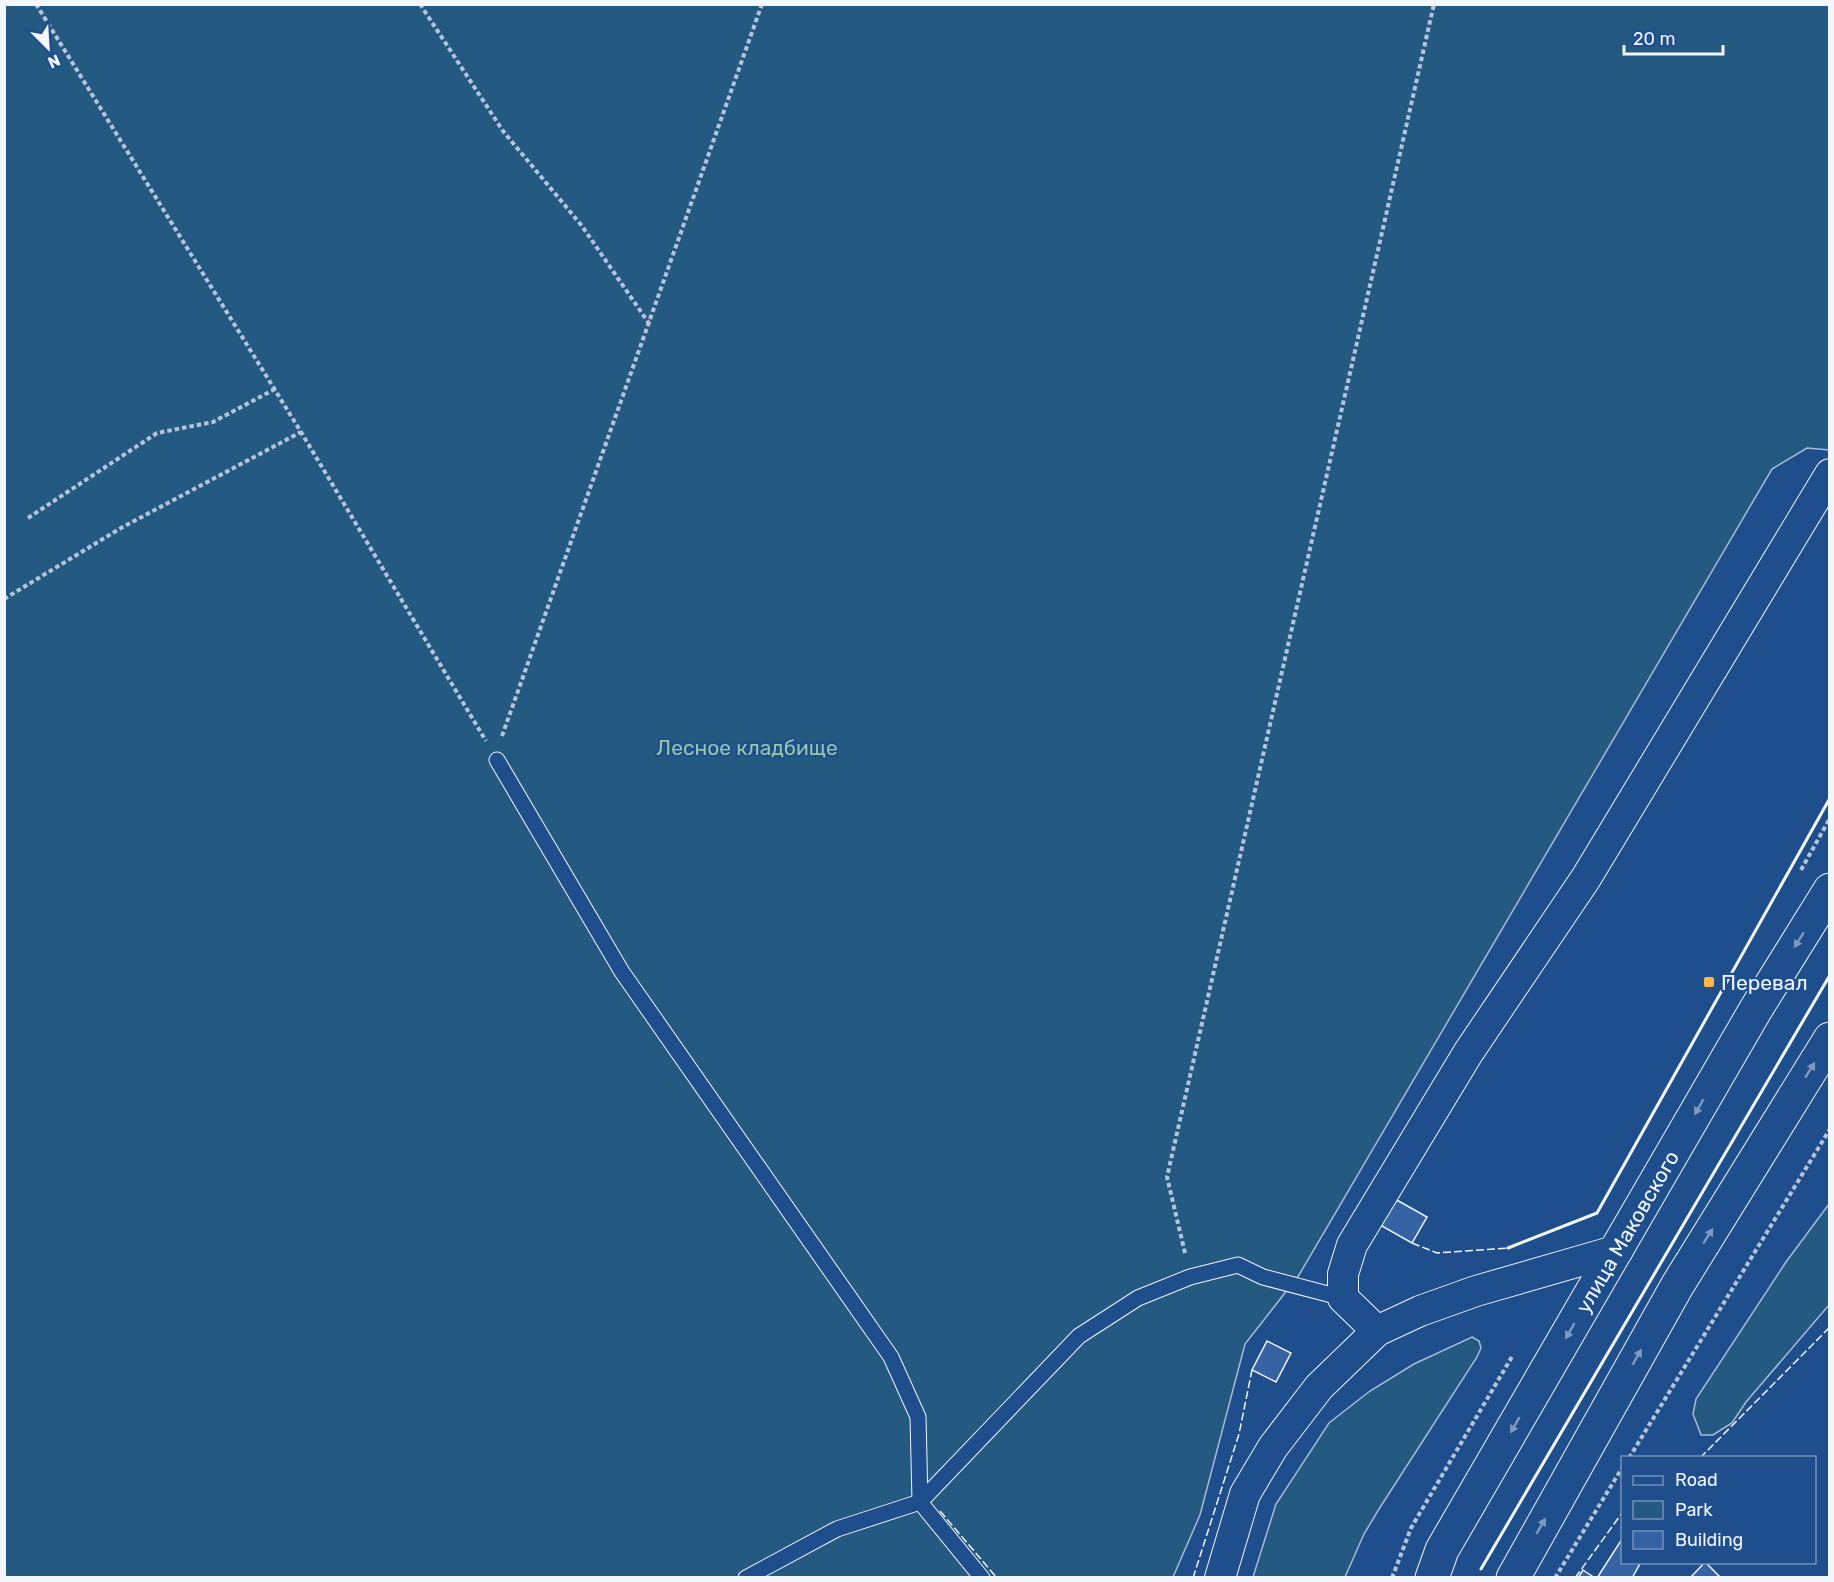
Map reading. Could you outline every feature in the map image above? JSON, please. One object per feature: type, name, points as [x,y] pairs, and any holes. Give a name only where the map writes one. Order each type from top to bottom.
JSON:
[{"type":"highway","name":"улица Маковского","points":[[1432,1578],[1442,1550],[1756,1009],[1830,890]]},
{"type":"highway","points":[[1513,1578],[1677,1286],[1830,1039]]},
{"type":"street","points":[[1377,1331],[1343,1298],[1343,1274],[1352,1245],[1468,1053],[1586,878],[1830,474]]},
{"type":"street","points":[[1220,1578],[1245,1494],[1273,1447],[1319,1388],[1356,1349],[1377,1331],[1420,1311],[1476,1291],[1618,1250]]},
{"type":"lane","points":[[496,759],[622,972],[891,1357],[918,1417],[920,1502],[982,1578]]},
{"type":"lane","points":[[746,1578],[837,1529],[920,1502],[1079,1336],[1138,1298],[1190,1277],[1238,1264],[1263,1277],[1343,1298]]},
{"type":"path","points":[[36,4],[275,389],[496,759]]},
{"type":"path","points":[[420,4],[503,131],[582,226],[650,325]]},
{"type":"path","points":[[496,759],[528,657],[650,325],[762,4]]},
{"type":"path","points":[[1190,1277],[1167,1177],[1434,4]]},
{"type":"path","points":[[28,518],[157,433],[213,422],[275,389]]},
{"type":"path","points":[[4,598],[120,528],[301,432]]},
{"type":"path","points":[[1630,1456],[1830,1129]]},
{"type":"path","points":[[1555,1578],[1621,1471]]},
{"type":"green space","name":"Лесное кладбище","points":[[5,5],[1829,5],[1829,450],[1807,448],[1772,469],[1299,1275],[1245,1344],[1200,1515],[1173,1577],[5,1578]]},
{"type":"green space","points":[[1829,1204],[1829,1305],[1746,1402],[1732,1423],[1713,1435],[1701,1435],[1693,1414],[1696,1399],[1786,1262]]},
{"type":"green space","points":[[1472,1337],[1479,1341],[1481,1348],[1477,1357],[1364,1534],[1345,1577],[1253,1577],[1276,1504],[1329,1423],[1370,1391],[1414,1364]]},
{"type":"building","points":[[1395,1199],[1427,1217],[1412,1243],[1380,1225]]},
{"type":"building","points":[[1267,1341],[1291,1353],[1276,1382],[1252,1370]]},
{"type":"building","points":[[1621,1541],[1621,1564],[1640,1564],[1632,1578],[1597,1578]]},
{"type":"building","points":[[1703,1564],[1707,1564],[1721,1578],[1690,1578]]},
{"type":"building","points":[[1583,1570],[1595,1578],[1578,1578]]},
{"type":"fence","points":[[1412,1243],[1437,1253],[1508,1248]]},
{"type":"fence","points":[[1702,1456],[1830,1327]]},
{"type":"fence","points":[[1193,1578],[1239,1434],[1252,1370]]},
{"type":"fence","points":[[940,1511],[997,1578]]},
{"type":"fence","points":[[1575,1578],[1621,1514]]},
{"type":"wall","points":[[1508,1248],[1597,1213],[1830,798]]},
{"type":"wall","points":[[1481,1569],[1830,975]]},
{"type":"place","name":"Перевал","points":[[1709,982]]}]
